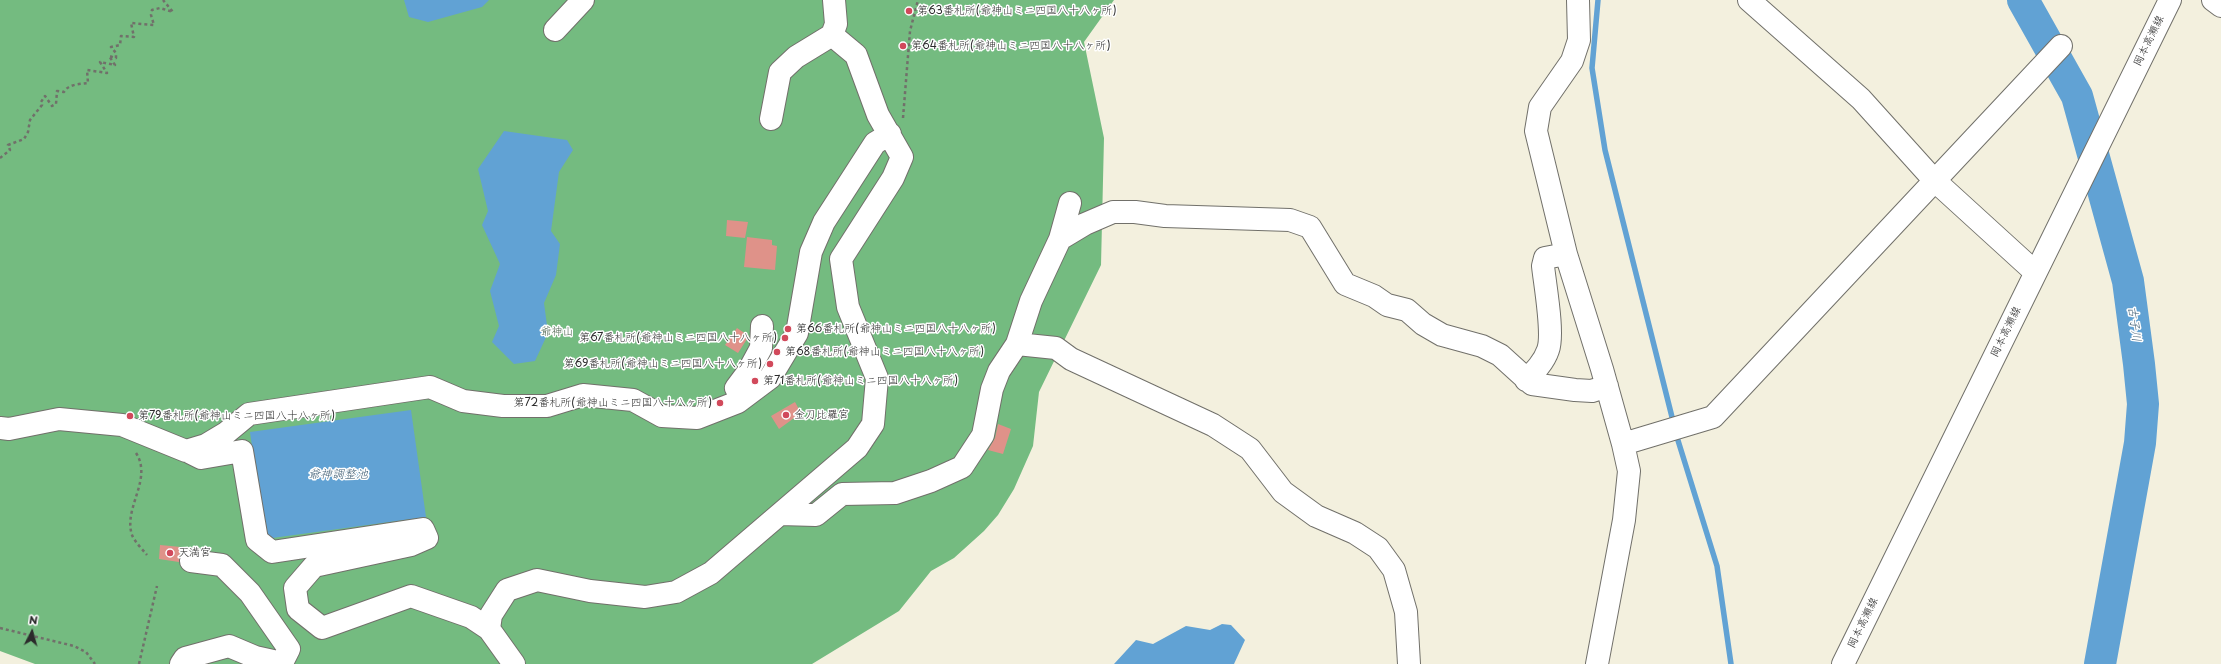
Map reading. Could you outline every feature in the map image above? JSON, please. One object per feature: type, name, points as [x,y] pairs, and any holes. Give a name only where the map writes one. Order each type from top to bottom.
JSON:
[{"type":"street","points":[[555,30],[583,0]]},
{"type":"street","points":[[771,119],[780,72],[796,57],[832,35],[836,24],[834,0]]},
{"type":"street","points":[[1578,0],[1579,40],[1572,61],[1540,107],[1536,131],[1566,254],[1624,444],[1629,471],[1624,520],[1597,664]]},
{"type":"street","points":[[1749,0],[1861,99],[1934,180],[2035,272]]},
{"type":"street","name":"岡本高瀬線","points":[[1843,664],[2170,0]]},
{"type":"street","points":[[2213,0],[2221,6]]},
{"type":"street","points":[[489,629],[491,615],[507,590],[537,580],[590,591],[645,597],[676,592],[711,573],[857,448],[873,424],[878,378],[848,307],[841,259],[900,164],[902,157],[878,115],[856,55],[832,35]]},
{"type":"street","points":[[1624,444],[1712,417],[2061,46]]},
{"type":"street","points":[[186,451],[206,445],[226,434],[249,414],[430,387],[463,401],[503,406],[547,406],[583,396],[633,400],[662,416],[697,418],[742,398],[770,378],[797,333],[811,252],[824,222],[875,144],[890,134]]},
{"type":"street","points":[[780,514],[816,515],[842,494],[895,493],[931,481],[962,467],[982,435],[992,389],[999,371],[1017,344],[1031,300],[1060,239],[1070,203]]},
{"type":"street","points":[[1060,239],[1085,224],[1113,212],[1135,212],[1165,216],[1290,220],[1310,227],[1345,284],[1374,296],[1387,305],[1407,310],[1423,324],[1442,335],[1482,346],[1500,355],[1532,384],[1592,391],[1607,386]]},
{"type":"street","points":[[1526,380],[1538,368],[1549,349],[1550,333],[1543,266],[1545,258],[1566,254]]},
{"type":"street","points":[[742,398],[736,388],[748,372],[761,348],[762,326]]},
{"type":"street","points":[[1017,344],[1056,348],[1071,359],[1213,425],[1250,449],[1284,492],[1316,516],[1355,533],[1378,548],[1394,570],[1406,612],[1409,664]]},
{"type":"street","points":[[0,428],[9,429],[59,419],[122,425],[201,458],[242,451],[257,540],[272,552],[423,529],[427,538],[411,545],[314,566],[295,588],[298,609],[322,628],[411,596],[472,617],[489,629],[514,664]]},
{"type":"street","points":[[180,664],[185,658],[229,646],[255,658],[282,663],[289,649],[250,593],[222,566],[191,561]]},
{"type":"path","points":[[0,158],[10,150],[8,145],[24,139],[28,132],[30,120],[42,105],[41,102],[45,96],[52,106],[56,104],[57,91],[64,92],[65,89],[72,86],[88,83],[87,70],[107,73],[100,62],[115,65],[109,56],[116,58],[116,53],[111,47],[120,45],[121,36],[134,37],[131,23],[154,25],[151,15],[152,10],[160,8],[173,12],[163,0]]},
{"type":"path","points":[[890,134],[903,119],[910,31],[918,0]]},
{"type":"path","points":[[135,451],[141,469],[139,491],[131,518],[132,535],[147,555]]},
{"type":"path","points":[[139,664],[157,586]]},
{"type":"path","points":[[0,628],[74,646],[86,652],[95,664]]},
{"type":"green space","name":"爺神山","points":[[0,0],[1114,0],[1084,42],[1104,138],[1101,265],[1039,392],[1033,446],[1014,489],[998,515],[984,531],[954,558],[931,571],[899,611],[812,664],[35,664],[0,651]]},
{"type":"water","points":[[404,0],[489,0],[482,7],[428,22],[409,17]]},
{"type":"water","points":[[504,131],[567,140],[573,150],[559,172],[551,231],[560,244],[556,275],[544,303],[548,333],[535,361],[514,364],[492,342],[499,326],[490,291],[500,264],[482,225],[488,211],[478,169]]},
{"type":"water","name":"爺神調整池","points":[[411,410],[426,517],[265,539],[250,432]]},
{"type":"water","points":[[1222,624],[1231,625],[1245,640],[1234,664],[1114,664],[1136,640],[1153,644],[1186,626],[1210,630]]},
{"type":"building","points":[[727,220],[748,222],[745,238],[726,236]]},
{"type":"building","points":[[747,237],[772,240],[772,245],[777,246],[775,270],[744,267]]},
{"type":"building","points":[[737,328],[749,336],[738,353],[725,345]]},
{"type":"building","name":"金刀比羅宮","points":[[795,402],[801,413],[779,429],[771,416]]},
{"type":"building","points":[[998,424],[1011,429],[1003,454],[988,450],[995,438]]},
{"type":"building","name":"天満宮","points":[[160,545],[181,547],[179,562],[159,559]]},
{"type":"waterway","points":[[1598,0],[1592,68],[1605,150],[1674,425]]},
{"type":"waterway","name":"古子川","points":[[2023,0],[2077,96],[2128,281],[2139,364],[2143,404],[2140,443],[2100,664]]},
{"type":"waterway","points":[[1676,434],[1717,566],[1731,664]]},
{"type":"place","name":"第63番札所(爺神山ミニ四国八十八ヶ所)","points":[[909,11]]},
{"type":"place","name":"第64番札所(爺神山ミニ四国八十八ヶ所)","points":[[903,46]]},
{"type":"place","name":"第66番札所(爺神山ミニ四国八十八ヶ所)","points":[[788,329]]},
{"type":"place","name":"第67番札所(爺神山ミニ四国八十八ヶ所)","points":[[785,338]]},
{"type":"place","name":"第68番札所(爺神山ミニ四国八十八ヶ所)","points":[[777,352]]},
{"type":"place","name":"第69番札所(爺神山ミニ四国八十八ヶ所)","points":[[770,364]]},
{"type":"place","name":"第71番札所(爺神山ミニ四国八十八ヶ所)","points":[[755,381]]},
{"type":"place","name":"第72番札所(爺神山ミニ四国八十八ヶ所)","points":[[720,403]]},
{"type":"place","name":"金刀比羅宮","points":[[786,415]]},
{"type":"place","name":"第79番札所(爺神山ミニ四国八十八ヶ所)","points":[[130,416]]},
{"type":"place","name":"天満宮","points":[[170,553]]}]
